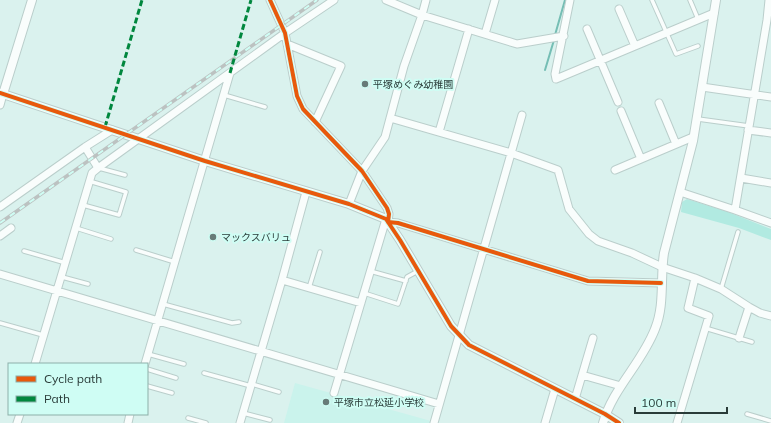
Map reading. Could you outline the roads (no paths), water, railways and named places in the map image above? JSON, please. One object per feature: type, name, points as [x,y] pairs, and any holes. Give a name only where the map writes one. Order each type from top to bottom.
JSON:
[{"type":"street","points":[[0,105],[2,94],[32,0]]},
{"type":"street","points":[[270,0],[285,33],[298,96],[303,109],[362,171],[387,208],[389,214],[360,303],[334,393]]},
{"type":"street","points":[[35,363],[92,172],[285,33],[334,0]]},
{"type":"street","points":[[386,0],[422,15],[517,44],[564,36]]},
{"type":"street","points":[[349,204],[362,171],[385,137],[404,66],[426,0]]},
{"type":"street","points":[[485,34],[495,0]]},
{"type":"street","points":[[570,0],[564,36],[555,74],[556,79],[714,13]]},
{"type":"street","points":[[603,423],[611,401],[647,346],[656,328],[661,304],[661,283],[664,253],[693,137],[716,0]]},
{"type":"street","points":[[735,210],[770,0]]},
{"type":"street","points":[[619,9],[634,46]]},
{"type":"street","points":[[439,132],[469,29]]},
{"type":"street","points":[[587,29],[618,102]]},
{"type":"street","points":[[287,44],[341,66],[315,122]]},
{"type":"street","points":[[145,363],[230,73]]},
{"type":"street","points":[[702,87],[771,97]]},
{"type":"street","points":[[2,94],[205,161],[349,204],[387,220],[588,281],[661,283]]},
{"type":"street","points":[[659,103],[676,144]]},
{"type":"street","points":[[621,111],[641,159]]},
{"type":"street","points":[[434,423],[485,249],[522,115]]},
{"type":"street","points":[[390,118],[511,154],[558,170],[569,209],[589,234],[598,241],[721,289],[760,313],[771,316]]},
{"type":"street","points":[[748,128],[771,133]]},
{"type":"street","points":[[0,207],[85,147],[112,130]]},
{"type":"street","points":[[615,170],[693,137]]},
{"type":"street","points":[[85,147],[98,168]]},
{"type":"street","points":[[741,178],[771,183]]},
{"type":"street","points":[[240,423],[306,192]]},
{"type":"street","points":[[680,192],[771,223]]},
{"type":"street","points":[[387,220],[451,326],[469,345],[605,414],[619,423]]},
{"type":"street","points":[[0,236],[11,228]]},
{"type":"street","points":[[0,274],[440,404]]},
{"type":"street","points":[[677,423],[709,316],[688,308],[695,278]]},
{"type":"street","points":[[282,280],[360,303]]},
{"type":"street","points":[[739,338],[749,307]]},
{"type":"street","points":[[575,399],[593,338]]},
{"type":"street","points":[[582,375],[621,386]]},
{"type":"street","points":[[544,423],[554,389]]},
{"type":"lane","points":[[652,0],[676,54],[698,46]]},
{"type":"lane","points":[[690,0],[698,20]]},
{"type":"lane","points":[[224,95],[265,107]]},
{"type":"lane","points":[[696,119],[748,128]]},
{"type":"lane","points":[[98,168],[125,175]]},
{"type":"lane","points":[[82,205],[119,215],[126,192],[89,181]]},
{"type":"lane","points":[[76,228],[112,239]]},
{"type":"lane","points":[[721,289],[738,232]]},
{"type":"lane","points":[[136,250],[175,262]]},
{"type":"lane","points":[[24,251],[66,263]]},
{"type":"lane","points":[[309,288],[320,252]]},
{"type":"lane","points":[[370,271],[406,281]]},
{"type":"lane","points":[[364,294],[398,304],[407,277],[418,271]]},
{"type":"lane","points":[[62,277],[88,284]]},
{"type":"lane","points":[[163,304],[232,324],[239,322]]},
{"type":"lane","points":[[0,323],[44,335]]},
{"type":"lane","points":[[705,328],[752,342]]},
{"type":"lane","points":[[148,354],[184,364]]},
{"type":"lane","points":[[148,369],[176,378]]},
{"type":"lane","points":[[204,373],[279,392]]},
{"type":"lane","points":[[148,386],[172,393]]},
{"type":"lane","points":[[244,413],[270,420]]},
{"type":"lane","points":[[748,414],[771,421]]},
{"type":"lane","points":[[188,418],[206,423]]},
{"type":"waterway","points":[[555,35],[565,0]]},
{"type":"waterway","points":[[545,70],[554,40]]},
{"type":"railway","points":[[0,223],[317,0]]},
{"type":"place","name":"平塚めぐみ幼稚園","points":[[365,84]]},
{"type":"place","name":"マックスバリュ","points":[[213,237]]},
{"type":"place","name":"平塚市立松延小学校","points":[[326,402]]}]
